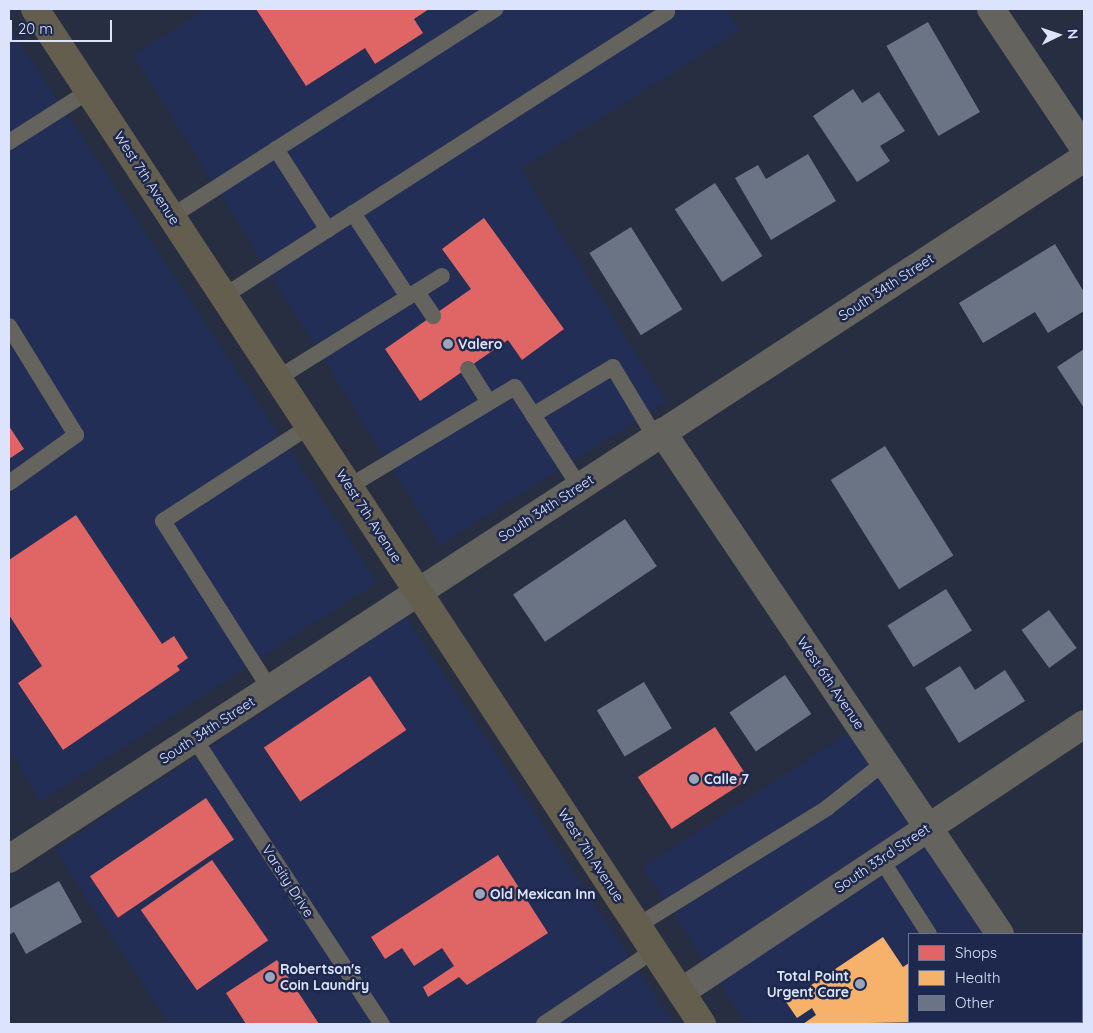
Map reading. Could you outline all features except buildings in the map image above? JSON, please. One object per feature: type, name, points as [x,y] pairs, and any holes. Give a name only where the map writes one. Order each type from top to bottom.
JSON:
[{"type":"main road","name":"West 7th Avenue","points":[[35,9],[702,1024]]},
{"type":"street","points":[[991,9],[1084,148]]},
{"type":"street","name":"South 34th Street","points":[[9,859],[1084,158]]},
{"type":"street","name":"West 6th Avenue","points":[[659,434],[885,762],[999,933]]},
{"type":"street","name":"South 33rd Street","points":[[681,992],[1084,724]]},
{"type":"lane","points":[[172,216],[496,9]]},
{"type":"lane","points":[[224,296],[667,12],[665,9]]},
{"type":"lane","points":[[9,142],[89,91]]},
{"type":"lane","points":[[276,149],[328,230]]},
{"type":"lane","points":[[353,213],[412,294],[433,316]]},
{"type":"lane","points":[[278,378],[442,276]]},
{"type":"lane","points":[[9,326],[76,435],[9,483]]},
{"type":"lane","points":[[533,415],[613,367],[659,434]]},
{"type":"lane","points":[[468,369],[489,402]]},
{"type":"lane","points":[[350,486],[515,387],[579,486]]},
{"type":"lane","points":[[270,689],[163,521],[310,426]]},
{"type":"lane","name":"Varsity Drive","points":[[194,738],[382,1024]]},
{"type":"lane","points":[[637,926],[827,808],[885,762]]},
{"type":"lane","points":[[880,859],[928,933]]},
{"type":"lane","points":[[544,1024],[653,951]]},
{"type":"shaded area","points":[[207,9],[726,9],[740,30],[520,169],[666,402],[440,545],[133,55]]},
{"type":"shaded area","points":[[9,27],[377,582],[40,802],[9,747]]},
{"type":"shaded area","points":[[406,617],[674,1024],[169,1024],[55,850]]},
{"type":"shaded area","points":[[852,731],[988,933],[908,933],[908,1023],[1049,1024],[746,1024],[643,867]]},
{"type":"place","name":"Valero","points":[[448,344]]},
{"type":"place","name":"Calle 7","points":[[694,779]]},
{"type":"place","name":"Old Mexican Inn","points":[[480,894]]},
{"type":"place","name":"Robertson's Coin Laundry","points":[[270,977]]},
{"type":"place","name":"Total Point Urgent Care","points":[[860,984]]}]
